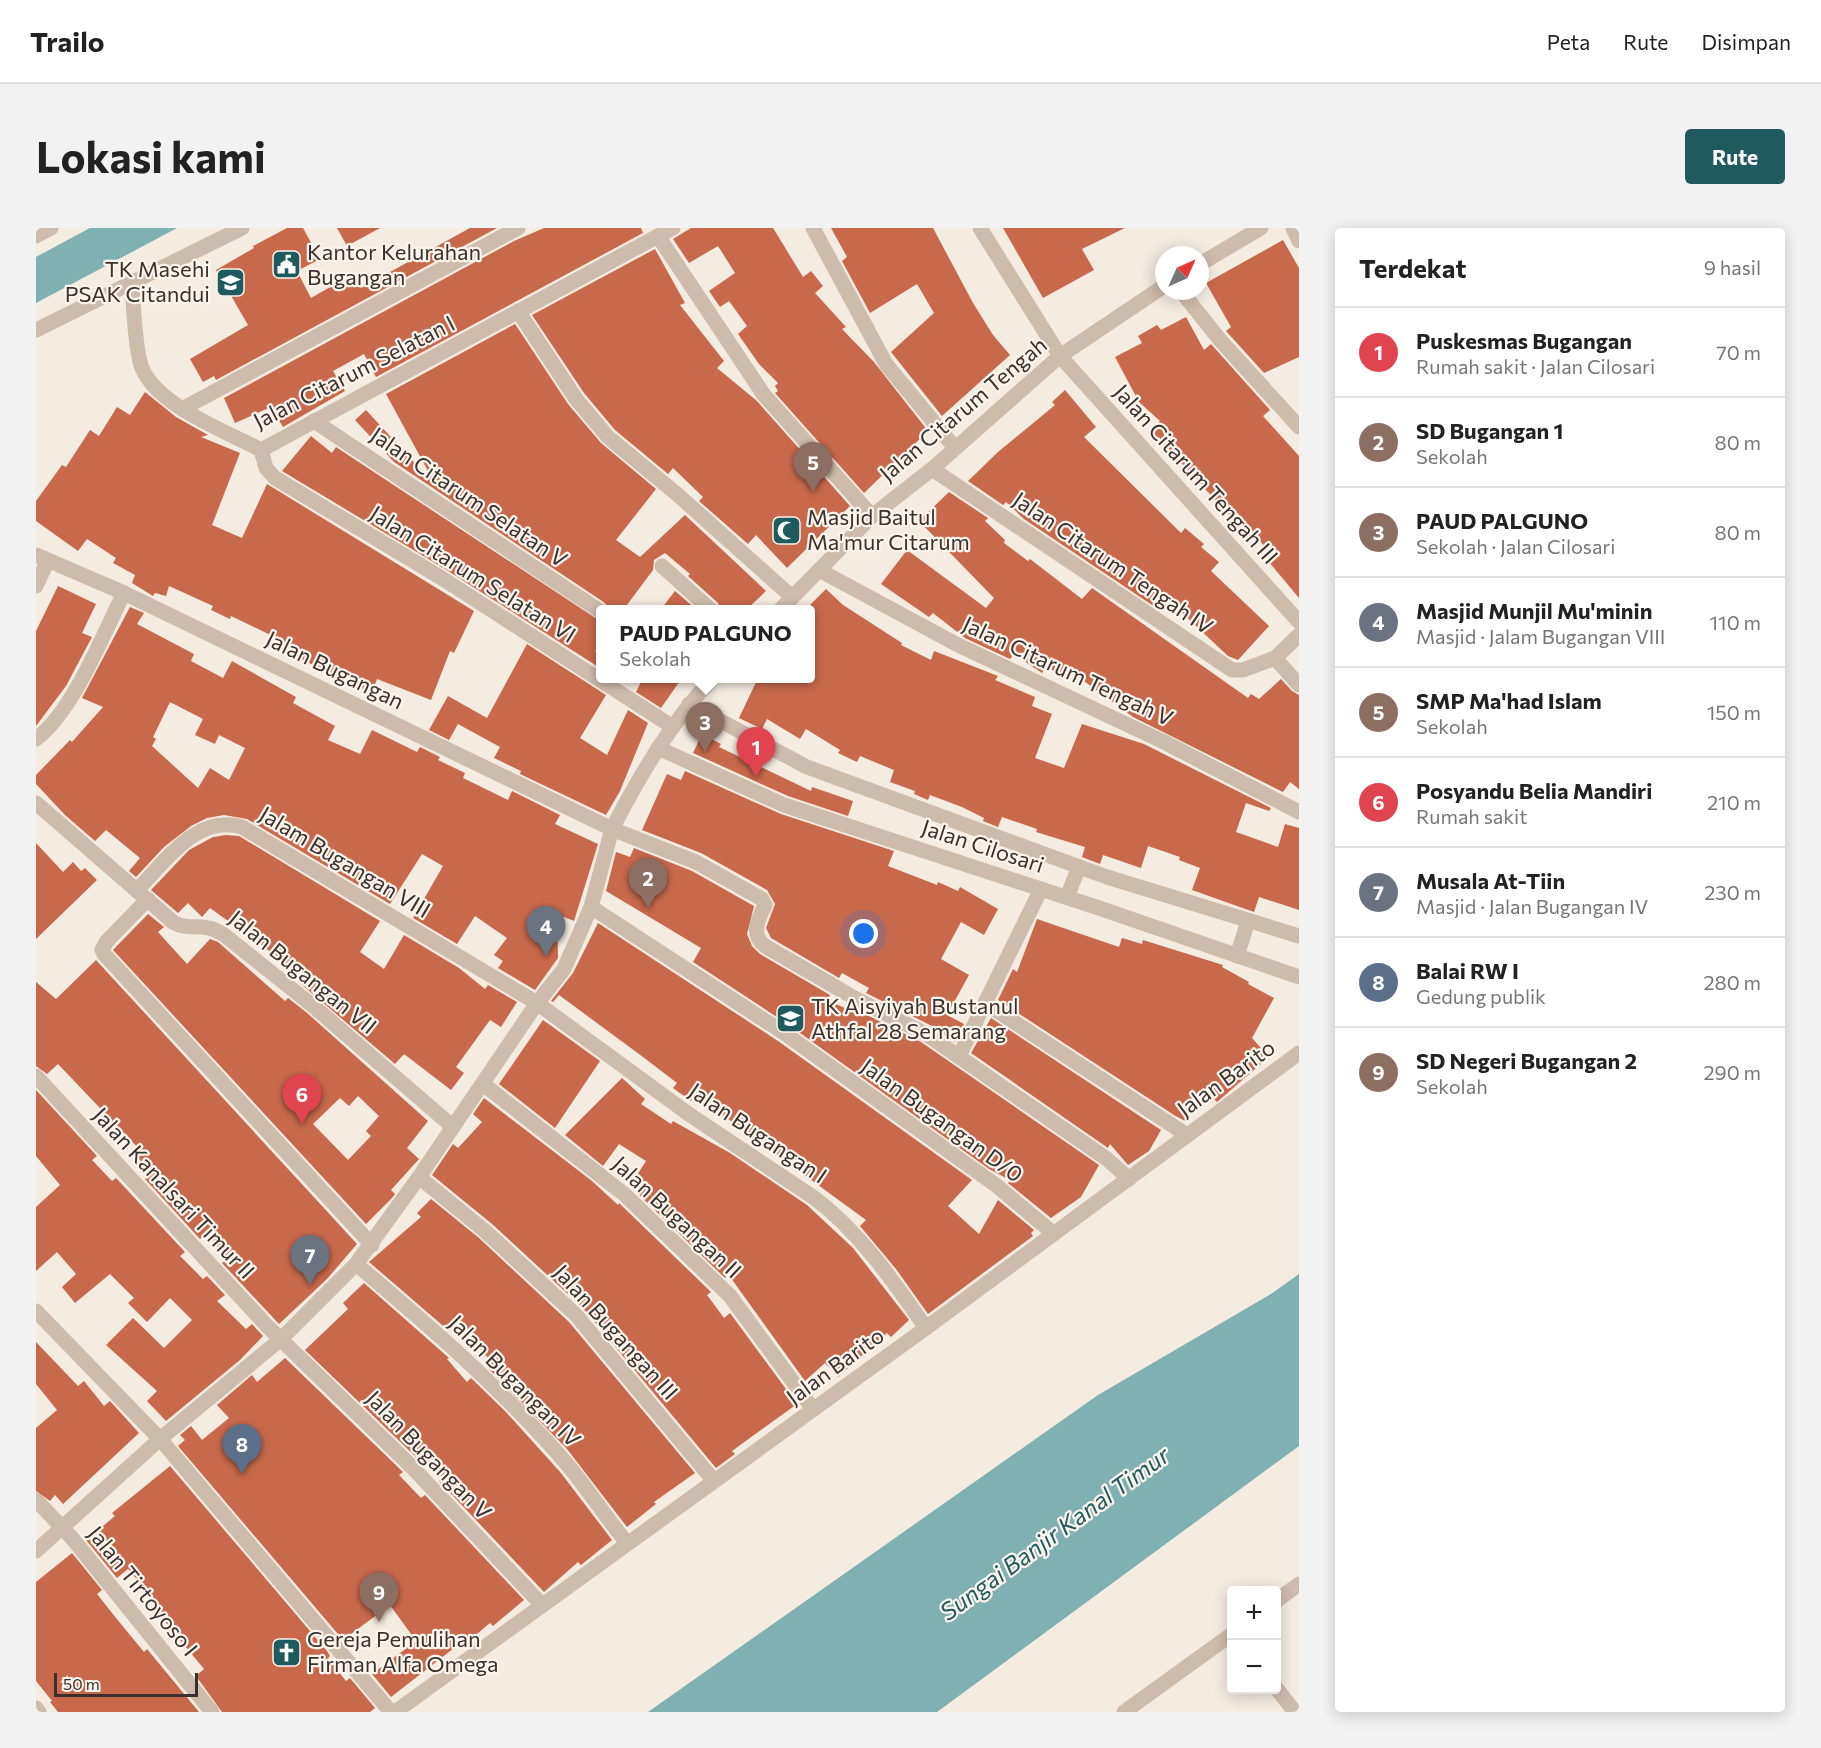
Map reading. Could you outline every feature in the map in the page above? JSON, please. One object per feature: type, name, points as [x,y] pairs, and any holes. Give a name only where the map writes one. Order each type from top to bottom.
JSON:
[{"type":"street","points":[[36,236],[51,228]]},
{"type":"street","points":[[36,330],[242,228]]},
{"type":"street","points":[[182,409],[518,228]]},
{"type":"street","name":"Jalan Citarum Selatan I","points":[[132,283],[140,363],[150,383],[182,409],[261,450],[673,228]]},
{"type":"street","points":[[813,228],[886,364],[955,448]]},
{"type":"street","name":"Jalan Citarum Tengah III","points":[[980,228],[1060,356],[1299,622]]},
{"type":"street","points":[[1209,259],[1261,228]]},
{"type":"street","points":[[1293,228],[1299,241]]},
{"type":"street","points":[[657,236],[764,395],[872,516]]},
{"type":"street","name":"Jalan Citarum Tengah","points":[[784,605],[872,516],[932,469],[1060,356],[1155,292]]},
{"type":"street","points":[[1188,300],[1220,340],[1299,427]]},
{"type":"street","points":[[518,311],[576,399],[608,437],[678,495],[792,597]]},
{"type":"street","name":"Jalan Citarum Selatan V","points":[[314,421],[596,608]]},
{"type":"street","name":"Jalan Citarum Selatan VI","points":[[261,450],[266,468],[275,478],[440,577],[596,677]]},
{"type":"street","name":"Jalan Citarum Tengah IV","points":[[932,469],[1232,670],[1243,670],[1275,658]]},
{"type":"street","points":[[36,586],[42,558]]},
{"type":"street","name":"Jalan Bugangan","points":[[42,558],[124,593],[612,829],[696,862],[762,899],[765,905],[756,927],[756,936],[762,943],[858,1000],[926,1034],[959,1056]]},
{"type":"street","points":[[662,566],[706,605]]},
{"type":"street","name":"Jalan Citarum Tengah V","points":[[819,570],[958,645],[1164,742],[1299,812]]},
{"type":"street","points":[[36,740],[52,725],[68,701],[124,593]]},
{"type":"street","points":[[1299,635],[1275,658],[1299,685]]},
{"type":"street","name":"Jalan Citarum Selatan VI","points":[[605,683],[673,727]]},
{"type":"street","points":[[36,1551],[160,1438],[281,1339],[372,1245],[537,1003],[564,969],[591,907],[612,829],[658,748],[706,683]]},
{"type":"street","name":"Jalan Cilosari","points":[[688,704],[807,767],[1079,867],[1299,936]]},
{"type":"street","name":"Jalan Cilosari","points":[[658,748],[784,805],[1067,897],[1299,977]]},
{"type":"street","name":"Jalan Bugangan VII","points":[[36,803],[179,926],[207,925],[223,934],[358,1044],[453,1127]]},
{"type":"street","name":"Jalam Bugangan VIII","points":[[372,1245],[104,954],[102,950],[107,941],[143,895],[203,828],[223,824],[242,827],[537,1003]]},
{"type":"street","points":[[1067,897],[1079,867]]},
{"type":"street","points":[[1041,889],[959,1056],[1107,1159],[1129,1179]]},
{"type":"street","name":"Jalan Bugangan D/0","points":[[591,907],[784,1033],[997,1186],[1054,1234]]},
{"type":"street","points":[[1237,956],[1248,921]]},
{"type":"street","name":"Jalan Bugangan I","points":[[537,1003],[690,1115],[831,1210],[866,1250],[926,1328]]},
{"type":"street","points":[[985,1003],[1187,1135]]},
{"type":"street","name":"Jalan Barito","points":[[393,1712],[926,1328],[1299,1053]]},
{"type":"street","name":"Jalan Kanalsari Timur II","points":[[36,1076],[147,1198],[281,1339]]},
{"type":"street","name":"Jalan Bugangan II","points":[[483,1084],[624,1194],[730,1296],[813,1409]]},
{"type":"street","name":"Jalan Bugangan III","points":[[419,1178],[510,1253],[576,1315],[714,1481]]},
{"type":"street","name":"Jalan Bugangan IV","points":[[356,1264],[410,1310],[515,1407],[562,1458],[627,1544]]},
{"type":"street","points":[[36,1311],[160,1438],[393,1712]]},
{"type":"street","name":"Jalan Bugangan V","points":[[281,1339],[411,1466],[542,1605]]},
{"type":"street","name":"Jalan Tirtoyoso I","points":[[36,1500],[62,1527],[212,1712]]},
{"type":"street","points":[[1281,1597],[1299,1584]]},
{"type":"street","points":[[1124,1712],[1227,1638]]},
{"type":"street","points":[[1281,1694],[1295,1712]]},
{"type":"street","points":[[36,1708],[39,1712]]},
{"type":"water","points":[[90,228],[177,228],[36,303],[36,257]]},
{"type":"water","name":"Sungai Banjir Kanal Timur","points":[[1299,1274],[1299,1446],[937,1712],[648,1712],[1098,1395],[1271,1294]]},
{"type":"building","points":[[287,228],[303,228],[320,259],[297,271],[311,298],[353,274],[361,288],[470,228],[497,228],[216,380],[214,376],[203,382],[190,359],[248,325],[216,270],[254,248],[253,246]]},
{"type":"building","points":[[337,228],[380,228],[347,246]]},
{"type":"building","points":[[544,228],[641,228],[643,233],[376,377],[364,354],[333,371],[345,391],[283,427],[271,407],[235,423],[224,398],[514,241]]},
{"type":"building","points":[[691,228],[773,228],[803,277],[811,271],[823,286],[815,293],[846,327],[842,329],[874,362],[928,431],[864,493],[775,393],[778,391],[775,386],[778,383],[759,364],[738,334],[747,326],[729,301],[720,307],[709,291],[735,273],[718,246],[689,263],[673,239]]},
{"type":"building","points":[[831,228],[933,228],[973,303],[993,335],[1010,355],[942,416],[891,352],[934,313],[917,284],[870,313],[842,261],[847,257]]},
{"type":"building","points":[[1003,228],[1125,228],[1082,249],[1094,270],[1043,298]]},
{"type":"building","points":[[1283,240],[1299,268],[1299,357],[1264,373],[1226,331],[1231,327],[1209,288],[1209,281]]},
{"type":"building","points":[[655,249],[685,303],[680,305],[724,361],[717,368],[757,401],[850,506],[787,568],[756,535],[748,544],[699,501],[703,497],[673,468],[668,474],[615,430],[584,393],[532,315]]},
{"type":"building","points":[[1186,317],[1204,350],[1211,344],[1270,410],[1263,416],[1299,456],[1299,598],[1263,555],[1268,551],[1236,511],[1230,516],[1151,430],[1160,421],[1139,402],[1115,357],[1142,343],[1138,336],[1157,325],[1161,330]]},
{"type":"building","points":[[515,324],[568,404],[601,443],[656,489],[616,540],[640,557],[685,515],[766,591],[751,605],[719,605],[688,576],[690,574],[665,553],[654,560],[653,570],[627,605],[606,605],[394,462],[355,420],[366,410],[425,474],[428,471],[386,394]]},
{"type":"building","points":[[1065,390],[1096,427],[1084,437],[1181,533],[1185,528],[1204,544],[1201,547],[1219,562],[1211,571],[1269,626],[1238,660],[1228,656],[1164,596],[1155,607],[1024,519],[1006,502],[1003,505],[968,481],[998,452],[1055,405],[1052,402]]},
{"type":"building","points":[[145,392],[176,417],[208,435],[201,437],[240,453],[212,525],[242,538],[267,484],[474,611],[454,653],[450,651],[431,700],[377,679],[372,693],[303,660],[285,654],[289,644],[231,616],[230,619],[211,610],[213,606],[169,586],[166,596],[155,593],[153,596],[132,583],[135,575],[113,563],[116,558],[87,539],[78,551],[36,521],[36,501],[62,465],[66,467],[90,430],[99,436],[117,407],[130,415]]},
{"type":"building","points":[[311,436],[332,453],[336,447],[596,618],[596,665],[445,569],[282,471]]},
{"type":"building","points":[[949,492],[988,518],[985,521],[1005,540],[1004,543],[1028,561],[1030,559],[1082,599],[1092,588],[1248,698],[1251,694],[1259,699],[1281,679],[1299,695],[1299,789],[1290,782],[1283,792],[1133,717],[1069,670],[1063,678],[1047,666],[1042,673],[1014,654],[1010,659],[965,638],[933,613],[929,617],[881,584],[907,550],[986,608],[994,598],[919,521]]},
{"type":"building","points":[[58,586],[96,604],[82,633],[92,637],[66,686],[36,726],[36,631]]},
{"type":"building","points":[[826,589],[843,605],[902,643],[901,645],[931,660],[934,651],[998,676],[995,680],[1035,697],[1032,706],[1052,714],[1035,758],[1064,768],[1082,724],[1144,744],[1271,808],[1269,811],[1246,803],[1236,832],[1278,847],[1285,824],[1299,828],[1299,910],[1259,897],[1254,912],[1192,890],[1200,868],[1179,860],[1180,857],[1148,846],[1141,868],[1103,855],[1100,864],[1082,857],[1085,847],[1036,832],[1037,829],[1002,817],[998,827],[983,821],[984,818],[962,807],[930,795],[928,800],[914,794],[915,791],[890,782],[894,770],[860,756],[857,762],[838,753],[840,750],[806,729],[800,739],[767,719],[762,729],[739,718],[756,683],[815,683],[815,605],[810,605]]},
{"type":"building","points":[[675,591],[691,605],[664,605]]},
{"type":"building","points":[[130,607],[144,613],[137,624],[194,654],[191,661],[223,678],[232,661],[296,697],[293,703],[335,726],[328,740],[360,754],[372,730],[417,752],[420,747],[440,757],[438,760],[465,773],[463,778],[508,800],[512,791],[560,815],[555,824],[598,844],[574,921],[557,914],[558,958],[535,990],[498,968],[503,961],[494,955],[507,938],[475,916],[457,944],[413,918],[443,866],[422,854],[390,904],[247,819],[224,815],[207,818],[191,826],[164,847],[136,877],[129,871],[140,858],[106,830],[95,841],[65,815],[36,784],[36,775],[70,740],[72,742],[103,707],[82,698]],"holes":[[[170,702],[203,719],[195,735],[215,744],[219,735],[245,748],[229,780],[210,768],[198,788],[152,746],[156,739],[153,737]]]},
{"type":"building","points":[[527,644],[606,695],[580,738],[607,755],[628,710],[648,723],[620,791],[606,815],[520,774],[521,771],[494,758],[500,747],[458,724],[449,740],[429,730],[448,696],[487,718]]},
{"type":"building","points":[[640,683],[678,683],[661,708],[636,692]]},
{"type":"building","points":[[702,734],[721,744],[719,747],[811,791],[812,787],[853,801],[848,816],[788,796],[693,753]]},
{"type":"building","points":[[685,771],[781,814],[894,851],[888,866],[937,885],[938,882],[958,891],[960,887],[998,909],[984,935],[961,922],[941,959],[969,975],[947,1015],[964,1024],[955,1042],[930,1025],[866,993],[869,988],[842,973],[839,978],[771,938],[766,928],[775,904],[767,890],[701,853],[642,830],[667,774],[681,780]]},
{"type":"building","points":[[239,836],[380,921],[360,952],[384,969],[404,935],[459,968],[485,989],[488,985],[517,1002],[501,1027],[490,1020],[456,1067],[464,1073],[451,1090],[404,1054],[395,1064],[301,984],[307,978],[210,908],[202,917],[188,903],[178,913],[151,890],[189,850],[213,837]]},
{"type":"building","points":[[36,843],[63,872],[73,862],[81,871],[85,868],[97,880],[36,939]]},
{"type":"building","points":[[634,848],[692,871],[754,906],[747,934],[752,946],[760,954],[830,995],[827,1000],[856,1013],[857,1010],[921,1042],[1099,1165],[1081,1197],[1051,1218],[1008,1183],[1010,1180],[989,1169],[789,1025],[693,962],[701,948],[606,891],[616,852],[630,857]]},
{"type":"building","points":[[148,914],[164,927],[158,932],[187,964],[210,939],[218,942],[285,1001],[288,998],[306,1012],[428,1121],[407,1148],[419,1159],[391,1190],[395,1194],[392,1198],[366,1224],[113,950]],"holes":[[[358,1096],[379,1116],[366,1131],[371,1136],[348,1160],[313,1124],[340,1098],[349,1106]]]},
{"type":"building","points":[[1037,919],[1119,947],[1122,938],[1142,944],[1143,940],[1223,965],[1222,967],[1249,982],[1248,984],[1274,998],[1252,1038],[1269,1057],[1217,1102],[1204,1088],[1185,1121],[1174,1115],[998,1000],[1013,969],[1017,972]]},
{"type":"building","points":[[598,923],[778,1041],[972,1180],[948,1206],[979,1234],[998,1200],[1034,1230],[1031,1233],[1033,1236],[928,1314],[896,1269],[860,1226],[866,1220],[695,1095],[691,1101],[673,1088],[677,1083],[559,995],[553,1002],[551,1001],[573,973]]},
{"type":"building","points":[[96,960],[357,1244],[327,1279],[279,1324],[222,1263],[228,1259],[206,1233],[200,1239],[145,1179],[151,1174],[135,1154],[140,1150],[58,1064],[47,1074],[36,1066],[36,982],[56,999]]},
{"type":"building","points":[[991,1018],[1161,1130],[1149,1151],[1128,1165],[1110,1144],[1108,1148],[971,1053]]},
{"type":"building","points":[[543,1020],[600,1061],[555,1128],[499,1084]]},
{"type":"building","points":[[622,1078],[645,1099],[641,1104],[671,1124],[673,1121],[730,1153],[807,1205],[853,1248],[909,1320],[891,1337],[887,1333],[838,1377],[825,1363],[805,1381],[728,1274],[725,1278],[630,1186],[646,1161],[619,1144],[603,1166],[565,1135]]},
{"type":"building","points":[[36,1090],[97,1156],[92,1160],[112,1181],[116,1178],[185,1252],[180,1256],[203,1279],[207,1276],[225,1295],[217,1301],[246,1329],[252,1324],[263,1336],[240,1360],[166,1421],[147,1401],[157,1391],[106,1345],[133,1318],[164,1348],[192,1320],[170,1298],[147,1322],[128,1303],[134,1298],[110,1274],[75,1303],[62,1287],[76,1274],[57,1252],[36,1271],[36,1207],[60,1185],[36,1156]]},
{"type":"building","points":[[484,1098],[592,1181],[618,1205],[619,1203],[711,1292],[707,1295],[724,1318],[730,1313],[797,1404],[732,1451],[735,1454],[716,1468],[583,1308],[492,1224],[432,1175],[453,1144],[458,1148],[482,1122],[473,1114]]},
{"type":"building","points":[[431,1199],[479,1238],[569,1322],[695,1473],[654,1502],[656,1504],[627,1527],[567,1449],[485,1365],[490,1360],[457,1323],[449,1331],[369,1262],[421,1217],[417,1213]]},
{"type":"building","points":[[364,1283],[449,1358],[447,1359],[467,1382],[471,1378],[505,1411],[561,1473],[612,1540],[581,1565],[578,1562],[544,1592],[439,1481],[443,1478],[421,1455],[417,1458],[305,1350],[348,1309],[343,1303]]},
{"type":"building","points":[[36,1342],[78,1386],[84,1381],[104,1406],[110,1401],[139,1433],[63,1504],[55,1495],[50,1501],[36,1491],[36,1428],[57,1410],[36,1384]]},
{"type":"building","points":[[285,1358],[403,1472],[399,1475],[421,1498],[425,1495],[524,1600],[493,1626],[490,1623],[465,1644],[463,1641],[391,1697],[372,1674],[416,1641],[390,1605],[343,1640],[178,1446],[185,1440],[180,1435],[191,1426],[202,1440],[229,1418],[217,1405],[252,1375],[257,1382]]},
{"type":"building","points":[[170,1466],[327,1651],[330,1656],[328,1658],[346,1681],[350,1678],[375,1708],[370,1712],[222,1712],[196,1676],[204,1669],[157,1612],[162,1608],[128,1569],[117,1578],[86,1540],[115,1516],[112,1513]]},
{"type":"building","points":[[72,1553],[102,1590],[97,1594],[116,1618],[144,1652],[147,1649],[199,1712],[58,1712],[50,1702],[52,1701],[36,1681],[36,1582]]},
{"type":"place","name":"Kantor Kelurahan Bugangan","points":[[286,265]]},
{"type":"place","name":"TK Masehi PSAK Citandui","points":[[231,282]]},
{"type":"place","name":"SMP Ma'had Islam","points":[[813,492]]},
{"type":"place","name":"Masjid Baitul Ma'mur Citarum","points":[[786,530]]},
{"type":"place","name":"PAUD PALGUNO","points":[[705,752]]},
{"type":"place","name":"Puskesmas Bugangan","points":[[756,777]]},
{"type":"place","name":"SD Bugangan 1","points":[[648,908]]},
{"type":"place","name":"Masjid Munjil Mu'minin","points":[[546,956]]},
{"type":"place","name":"TK Aisyiyah Bustanul Athfal 28 Semarang","points":[[790,1019]]},
{"type":"place","name":"Posyandu Belia Mandiri","points":[[302,1124]]},
{"type":"place","name":"Musala At-Tiin","points":[[310,1285]]},
{"type":"place","name":"Balai RW I","points":[[242,1474]]},
{"type":"place","name":"SD Negeri Bugangan 2","points":[[379,1622]]},
{"type":"place","name":"Gereja Pemulihan Firman Alfa Omega","points":[[286,1652]]}]
